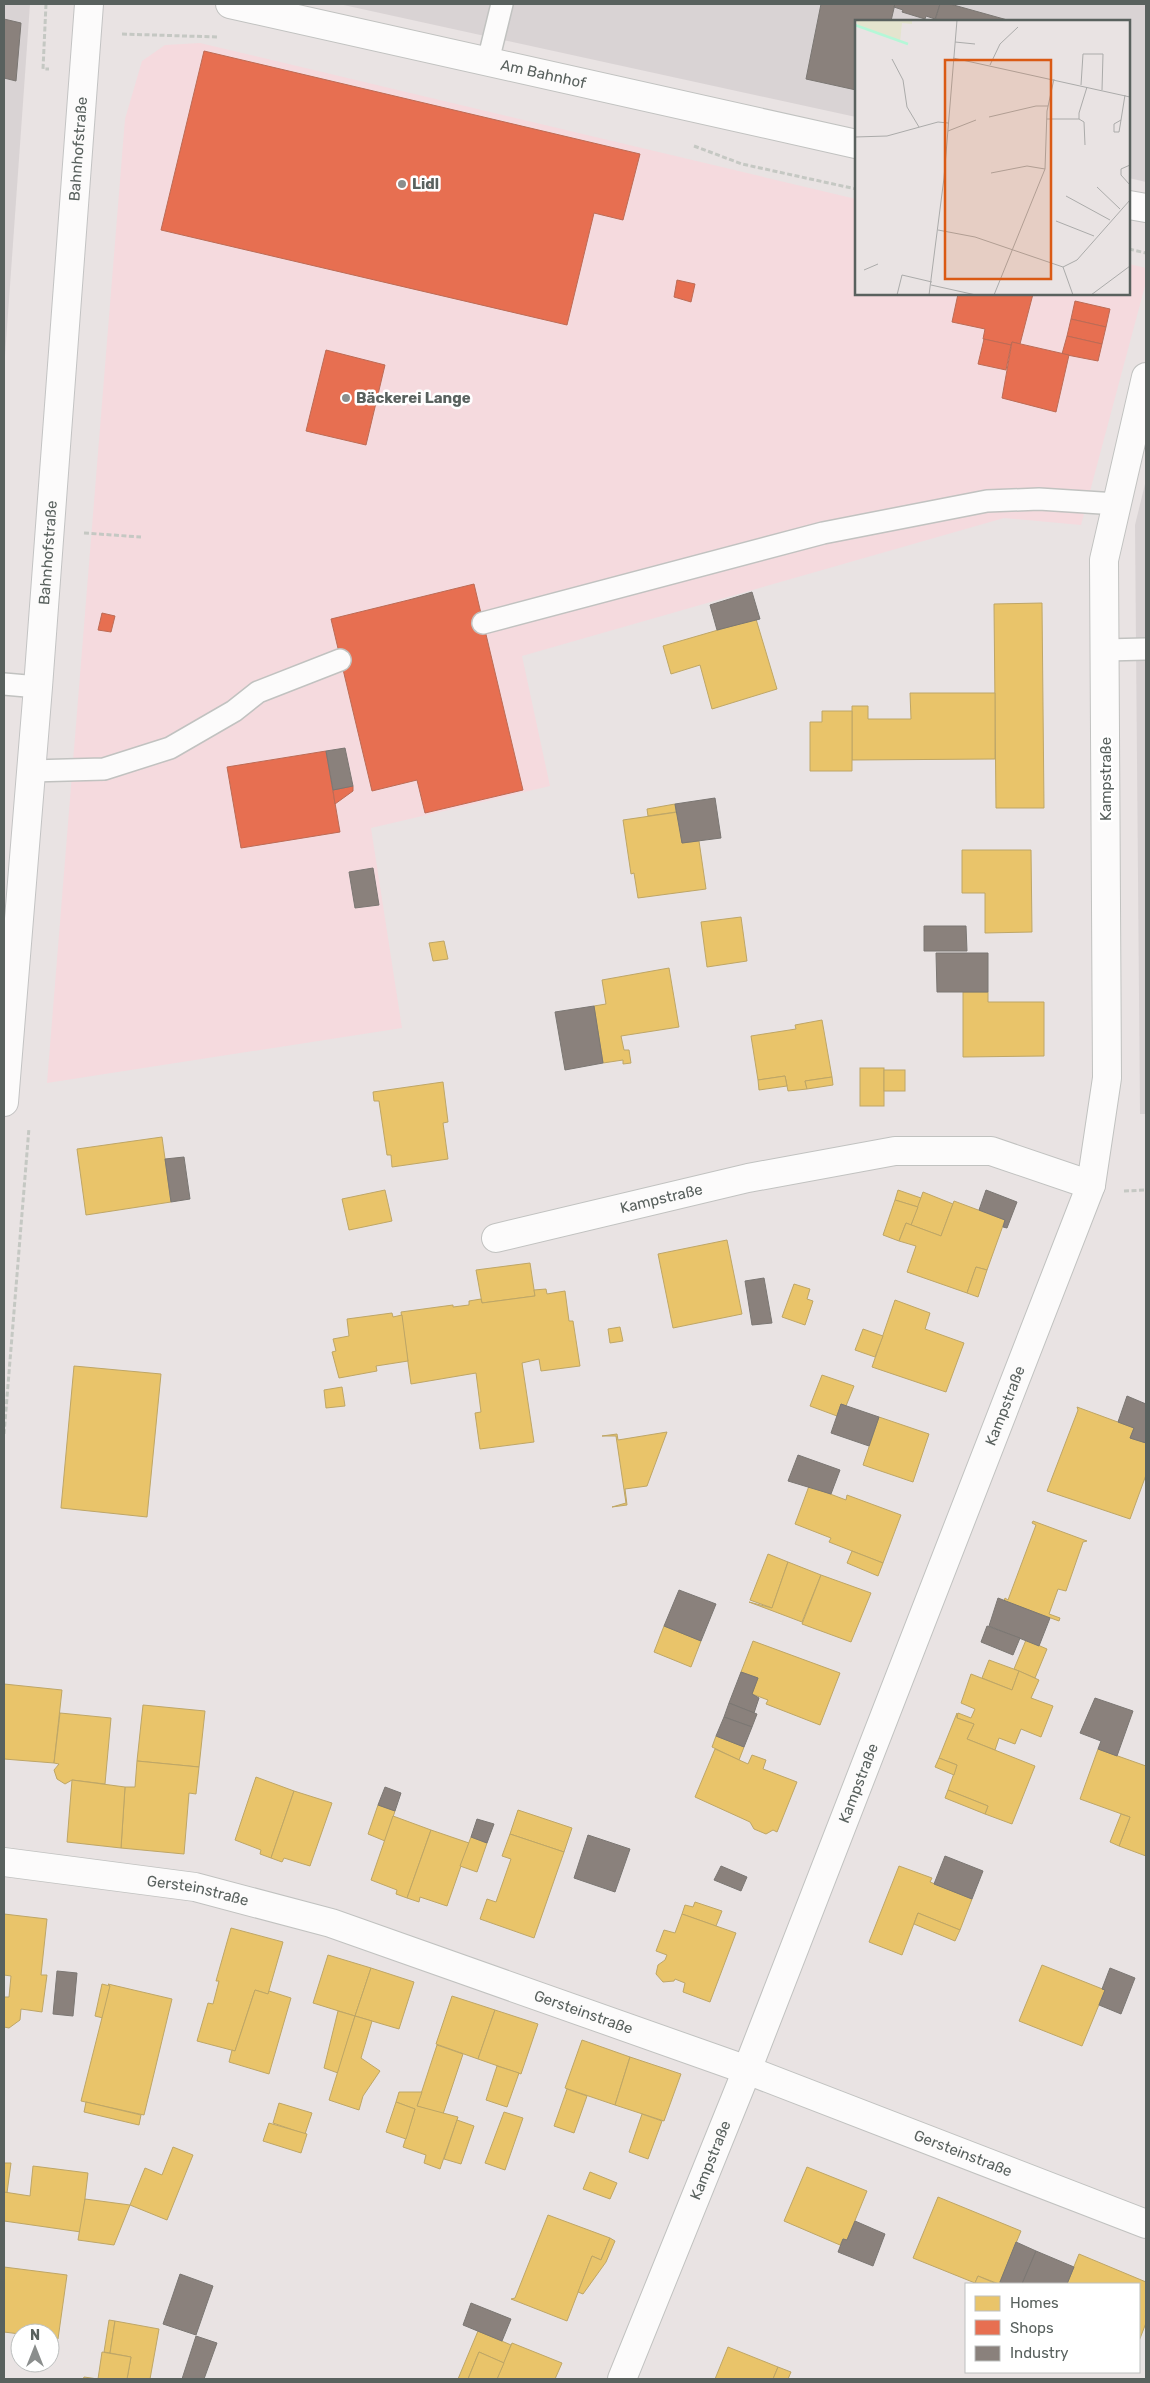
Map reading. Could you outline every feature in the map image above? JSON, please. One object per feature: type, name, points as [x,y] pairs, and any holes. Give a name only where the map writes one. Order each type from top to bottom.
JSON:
[{"type":"street","name":"Bahnhofstraße","points":[[4,1102],[38,687],[89,4]]},
{"type":"street","name":"Am Bahnhof","points":[[230,4],[855,144]]},
{"type":"street","points":[[1130,204],[1146,208]]},
{"type":"street","name":"Kampstraße","points":[[622,2379],[747,2070],[1091,1185],[1107,1078],[1104,560],[1146,377]]},
{"type":"street","name":"Kampstraße","points":[[496,1238],[748,1178],[895,1151],[991,1151],[1091,1185]]},
{"type":"street","name":"Gersteinstraße","points":[[4,1862],[195,1887],[331,1923],[747,2070],[1146,2224]]},
{"type":"lane","points":[[488,61],[502,4]]},
{"type":"lane","points":[[483,623],[823,532],[987,501],[1039,499],[1117,504]]},
{"type":"lane","points":[[1105,650],[1146,649]]},
{"type":"lane","points":[[31,771],[104,769],[170,748],[234,711],[258,692],[340,660]]},
{"type":"lane","points":[[4,684],[38,687]]},
{"type":"path","points":[[1130,249],[1146,253]]},
{"type":"path","points":[[50,529],[141,537]]},
{"type":"shaded area","points":[[4,4],[30,4],[4,370]]},
{"type":"shaded area","points":[[339,4],[1146,4],[1146,182],[1130,178],[1130,20],[855,20],[855,117]]},
{"type":"shaded area","points":[[200,43],[855,199],[855,295],[1130,295],[1130,264],[1146,268],[1146,282],[1081,525],[1004,518],[522,656],[550,786],[371,828],[402,1028],[47,1083],[125,119],[142,61],[165,45]]},
{"type":"shaded area","points":[[1146,480],[1146,1114],[1140,1114],[1135,525]]},
{"type":"building: Homes","points":[[1042,603],[1044,808],[996,808],[994,604]]},
{"type":"building: Homes","points":[[756,619],[777,689],[712,709],[700,665],[671,674],[663,646]]},
{"type":"building: Homes","points":[[910,693],[995,693],[995,759],[852,760],[852,706],[868,706],[868,719],[911,719]]},
{"type":"building: Homes","points":[[822,711],[852,711],[852,771],[810,771],[810,722],[822,722]]},
{"type":"building: Homes","points":[[675,804],[676,812],[648,816],[647,809]]},
{"type":"building: Homes","points":[[678,812],[682,843],[699,841],[706,889],[638,898],[634,873],[631,874],[623,820]]},
{"type":"building: Homes","points":[[962,850],[1031,850],[1032,932],[985,933],[985,893],[962,893]]},
{"type":"building: Homes","points":[[741,917],[747,961],[707,967],[701,922]]},
{"type":"building: Homes","points":[[444,941],[448,959],[433,961],[429,943]]},
{"type":"building: Homes","points":[[669,968],[679,1027],[621,1036],[624,1050],[629,1050],[631,1063],[623,1064],[623,1060],[603,1063],[594,1006],[606,1004],[602,980]]},
{"type":"building: Homes","points":[[963,992],[988,992],[988,1002],[1044,1002],[1044,1056],[963,1057]]},
{"type":"building: Homes","points":[[822,1020],[832,1077],[805,1081],[807,1089],[788,1091],[785,1076],[758,1080],[751,1036],[796,1029],[795,1025]]},
{"type":"building: Homes","points":[[860,1068],[884,1068],[884,1106],[860,1106]]},
{"type":"building: Homes","points":[[884,1070],[905,1070],[905,1091],[884,1091]]},
{"type":"building: Homes","points":[[785,1076],[787,1086],[759,1090],[758,1080]]},
{"type":"building: Homes","points":[[832,1077],[833,1085],[807,1089],[805,1081]]},
{"type":"building: Homes","points":[[443,1082],[448,1122],[443,1123],[448,1159],[392,1167],[391,1155],[387,1155],[379,1101],[374,1101],[373,1092]]},
{"type":"building: Homes","points":[[162,1137],[171,1202],[86,1215],[77,1149]]},
{"type":"building: Homes","points":[[385,1190],[392,1221],[349,1230],[342,1199]]},
{"type":"building: Homes","points":[[898,1190],[921,1198],[918,1207],[895,1200]]},
{"type":"building: Homes","points":[[923,1192],[953,1204],[941,1236],[911,1225]]},
{"type":"building: Homes","points":[[895,1200],[918,1207],[911,1225],[906,1223],[899,1241],[883,1235]]},
{"type":"building: Homes","points":[[954,1201],[1005,1220],[987,1270],[976,1267],[967,1293],[907,1272],[916,1246],[899,1241],[906,1223],[941,1236]]},
{"type":"building: Homes","points":[[727,1240],[742,1314],[673,1328],[658,1254]]},
{"type":"building: Homes","points":[[530,1263],[535,1296],[482,1303],[476,1270]]},
{"type":"building: Homes","points":[[976,1267],[987,1270],[978,1297],[967,1293]]},
{"type":"building: Homes","points":[[794,1284],[810,1289],[807,1299],[813,1301],[805,1325],[782,1317]]},
{"type":"building: Homes","points":[[546,1289],[547,1294],[565,1291],[569,1321],[573,1321],[580,1366],[541,1371],[539,1359],[522,1363],[534,1442],[480,1449],[475,1413],[481,1412],[476,1373],[411,1384],[401,1312],[453,1305],[453,1307],[469,1305],[469,1301],[481,1299],[482,1303],[535,1296],[534,1290]]},
{"type":"building: Homes","points":[[895,1300],[930,1313],[925,1329],[964,1343],[946,1392],[872,1367]]},
{"type":"building: Homes","points":[[392,1313],[393,1317],[402,1315],[408,1361],[376,1366],[377,1371],[339,1378],[332,1352],[336,1351],[333,1339],[349,1336],[347,1319]]},
{"type":"building: Homes","points":[[620,1327],[623,1341],[610,1343],[608,1329]]},
{"type":"building: Homes","points":[[863,1329],[883,1336],[875,1357],[855,1350]]},
{"type":"building: Homes","points":[[74,1366],[161,1374],[147,1517],[61,1508]]},
{"type":"building: Homes","points":[[822,1375],[854,1386],[846,1406],[841,1404],[837,1416],[810,1406]]},
{"type":"building: Homes","points":[[342,1387],[345,1406],[326,1408],[324,1390]]},
{"type":"building: Homes","points":[[1077,1407],[1134,1428],[1130,1438],[1146,1443],[1146,1475],[1130,1519],[1047,1491],[1078,1410]]},
{"type":"building: Homes","points":[[879,1417],[929,1434],[913,1482],[863,1465]]},
{"type":"building: Homes","points":[[667,1432],[647,1486],[625,1489],[627,1505],[612,1507],[626,1503],[616,1436],[602,1436],[617,1434],[618,1440]]},
{"type":"building: Homes","points":[[809,1486],[846,1500],[847,1495],[901,1515],[883,1563],[829,1542],[831,1538],[795,1524]]},
{"type":"building: Homes","points":[[1033,1521],[1087,1541],[1083,1542],[1066,1591],[1058,1589],[1049,1614],[1060,1618],[1059,1621],[1004,1601],[1005,1598],[1008,1600],[1036,1525],[1032,1523]]},
{"type":"building: Homes","points":[[852,1551],[883,1563],[878,1576],[847,1563]]},
{"type":"building: Homes","points":[[768,1554],[788,1562],[772,1608],[750,1600]]},
{"type":"building: Homes","points":[[788,1562],[821,1575],[802,1622],[749,1602],[772,1608]]},
{"type":"building: Homes","points":[[821,1575],[871,1593],[851,1642],[802,1624]]},
{"type":"building: Homes","points":[[664,1626],[701,1641],[691,1667],[654,1652]]},
{"type":"building: Homes","points":[[1026,1640],[1047,1649],[1035,1678],[1014,1669]]},
{"type":"building: Homes","points":[[753,1641],[840,1673],[820,1725],[766,1704],[768,1700],[752,1694],[758,1678],[741,1672]]},
{"type":"building: Homes","points":[[989,1660],[1019,1671],[1012,1690],[982,1678]]},
{"type":"building: Homes","points":[[1019,1671],[1039,1680],[1031,1698],[1053,1706],[1041,1737],[1021,1729],[1015,1744],[999,1738],[995,1750],[967,1739],[974,1724],[957,1718],[958,1713],[971,1718],[975,1709],[961,1703],[971,1674],[1012,1690]]},
{"type":"building: Homes","points":[[4,1684],[62,1690],[54,1763],[4,1759]]},
{"type":"building: Homes","points":[[143,1705],[205,1711],[199,1767],[137,1761]]},
{"type":"building: Homes","points":[[60,1713],[111,1718],[105,1784],[72,1780],[65,1784],[57,1779],[54,1770],[59,1764],[54,1763]]},
{"type":"building: Homes","points":[[957,1713],[957,1718],[974,1724],[967,1739],[1035,1766],[1012,1824],[985,1814],[988,1806],[948,1790],[957,1765],[939,1758]]},
{"type":"building: Homes","points":[[716,1736],[744,1747],[739,1760],[712,1747]]},
{"type":"building: Homes","points":[[715,1749],[748,1764],[752,1755],[766,1760],[763,1769],[797,1782],[777,1832],[773,1830],[766,1834],[754,1829],[750,1822],[695,1797]]},
{"type":"building: Homes","points":[[1098,1749],[1146,1766],[1146,1856],[1119,1846],[1130,1817],[1080,1799]]},
{"type":"building: Homes","points":[[939,1758],[957,1765],[954,1775],[935,1767]]},
{"type":"building: Homes","points":[[137,1761],[199,1767],[196,1794],[189,1793],[184,1854],[121,1848],[125,1787],[135,1787]]},
{"type":"building: Homes","points":[[256,1777],[294,1791],[271,1858],[260,1854],[261,1850],[235,1840]]},
{"type":"building: Homes","points":[[72,1780],[125,1787],[121,1848],[67,1842]]},
{"type":"building: Homes","points":[[948,1790],[988,1806],[985,1814],[945,1798]]},
{"type":"building: Homes","points":[[294,1791],[332,1803],[310,1866],[284,1858],[282,1862],[271,1858]]},
{"type":"building: Homes","points":[[378,1805],[395,1811],[385,1841],[368,1834]]},
{"type":"building: Homes","points":[[518,1810],[572,1828],[564,1852],[510,1834]]},
{"type":"building: Homes","points":[[1121,1814],[1130,1817],[1119,1846],[1110,1842]]},
{"type":"building: Homes","points":[[393,1816],[431,1830],[407,1898],[396,1894],[397,1890],[371,1880]]},
{"type":"building: Homes","points":[[431,1830],[469,1843],[447,1906],[420,1897],[419,1902],[407,1898]]},
{"type":"building: Homes","points":[[510,1834],[564,1852],[534,1938],[480,1919],[487,1899],[496,1902],[511,1859],[502,1856]]},
{"type":"building: Homes","points":[[471,1837],[487,1843],[477,1872],[460,1866]]},
{"type":"building: Homes","points":[[899,1866],[932,1878],[930,1882],[972,1899],[960,1930],[918,1913],[902,1955],[869,1942]]},
{"type":"building: Homes","points":[[695,1902],[722,1911],[716,1926],[682,1914],[685,1905],[693,1907]]},
{"type":"building: Homes","points":[[918,1913],[960,1930],[955,1941],[914,1924]]},
{"type":"building: Homes","points":[[4,1914],[47,1919],[41,1975],[47,1975],[42,2012],[21,2009],[20,2020],[9,2028],[4,2027],[4,1997],[9,1997],[11,1976],[4,1975]]},
{"type":"building: Homes","points":[[682,1914],[736,1933],[710,2002],[683,1992],[685,1983],[675,1979],[674,1981],[663,1982],[656,1974],[658,1965],[665,1960],[667,1955],[656,1951],[664,1930],[675,1933]]},
{"type":"building: Homes","points":[[231,1928],[283,1942],[268,1994],[255,1990],[235,2051],[197,2041],[208,2003],[213,2004],[219,1981],[216,1981]]},
{"type":"building: Homes","points":[[328,1955],[371,1968],[355,2016],[313,2003]]},
{"type":"building: Homes","points":[[1042,1965],[1105,1990],[1082,2046],[1019,2021]]},
{"type":"building: Homes","points":[[371,1968],[414,1982],[399,2029],[355,2016]]},
{"type":"building: Homes","points":[[102,1984],[110,1986],[103,2018],[95,2016]]},
{"type":"building: Homes","points":[[108,1984],[172,1999],[144,2115],[81,2101],[110,1986]]},
{"type":"building: Homes","points":[[255,1990],[268,1994],[269,1991],[291,1998],[269,2074],[229,2062],[232,2050],[235,2051]]},
{"type":"building: Homes","points":[[452,1996],[495,2010],[478,2059],[436,2044]]},
{"type":"building: Homes","points":[[495,2010],[538,2024],[521,2074],[478,2059]]},
{"type":"building: Homes","points":[[338,2011],[355,2016],[338,2073],[324,2068]]},
{"type":"building: Homes","points":[[355,2016],[372,2021],[361,2058],[380,2071],[363,2096],[359,2110],[329,2100]]},
{"type":"building: Homes","points":[[582,2040],[630,2057],[615,2105],[565,2088]]},
{"type":"building: Homes","points":[[437,2045],[463,2054],[443,2114],[417,2106]]},
{"type":"building: Homes","points":[[630,2057],[681,2074],[664,2121],[615,2105]]},
{"type":"building: Homes","points":[[497,2066],[519,2073],[507,2107],[486,2100]]},
{"type":"building: Homes","points":[[567,2089],[587,2096],[574,2133],[554,2126]]},
{"type":"building: Homes","points":[[399,2092],[422,2092],[417,2106],[458,2117],[440,2169],[424,2163],[426,2155],[403,2147],[415,2109],[396,2102]]},
{"type":"building: Homes","points":[[86,2102],[141,2115],[139,2125],[84,2112]]},
{"type":"building: Homes","points":[[396,2102],[415,2109],[406,2139],[386,2132]]},
{"type":"building: Homes","points":[[279,2103],[312,2113],[305,2134],[273,2123]]},
{"type":"building: Homes","points":[[504,2112],[523,2118],[505,2170],[485,2163]]},
{"type":"building: Homes","points":[[642,2114],[662,2121],[648,2159],[629,2152]]},
{"type":"building: Homes","points":[[457,2120],[474,2126],[461,2164],[444,2159]]},
{"type":"building: Homes","points":[[269,2123],[307,2134],[301,2153],[263,2141]]},
{"type":"building: Homes","points":[[173,2147],[193,2155],[167,2220],[130,2205],[145,2168],[162,2175]]},
{"type":"building: Homes","points":[[4,2163],[11,2163],[7,2193],[4,2192]]},
{"type":"building: Homes","points":[[33,2166],[88,2173],[81,2232],[4,2221],[4,2192],[30,2196]]},
{"type":"building: Homes","points":[[807,2167],[867,2191],[847,2240],[843,2239],[840,2245],[784,2221]]},
{"type":"building: Homes","points":[[590,2172],[617,2183],[610,2199],[583,2189]]},
{"type":"building: Homes","points":[[938,2197],[1021,2231],[999,2283],[978,2276],[975,2283],[913,2258]]},
{"type":"building: Homes","points":[[85,2199],[130,2205],[114,2245],[78,2240]]},
{"type":"building: Homes","points":[[548,2215],[610,2238],[601,2260],[592,2256],[567,2321],[511,2299],[515,2298]]},
{"type":"building: Homes","points":[[610,2238],[615,2241],[606,2262],[583,2294],[578,2292],[592,2256],[601,2260]]},
{"type":"building: Homes","points":[[1079,2254],[1146,2282],[1146,2323],[1140,2338],[1140,2283],[1067,2283]]},
{"type":"building: Homes","points":[[4,2267],[67,2275],[60,2325],[60,2323],[10,2323],[10,2333],[4,2332]]},
{"type":"building: Homes","points":[[978,2276],[995,2283],[975,2283]]},
{"type":"building: Homes","points":[[109,2320],[115,2321],[110,2353],[104,2352]]},
{"type":"building: Homes","points":[[115,2321],[159,2329],[150,2379],[127,2379],[131,2357],[110,2353]]},
{"type":"building: Homes","points":[[478,2331],[511,2345],[504,2363],[479,2352],[468,2379],[458,2379]]},
{"type":"building: Homes","points":[[512,2343],[562,2363],[555,2379],[497,2379]]},
{"type":"building: Homes","points":[[728,2347],[778,2367],[773,2379],[715,2379]]},
{"type":"building: Homes","points":[[102,2352],[131,2357],[127,2379],[98,2379]]},
{"type":"building: Homes","points":[[479,2352],[504,2363],[497,2379],[468,2379]]},
{"type":"building: Homes","points":[[778,2367],[791,2372],[788,2379],[773,2379]]},
{"type":"building: Shops","name":"Lidl","points":[[204,51],[640,154],[623,220],[594,213],[567,325],[161,230]]},
{"type":"building: Shops","points":[[677,280],[695,284],[691,302],[674,297]]},
{"type":"building: Shops","points":[[958,295],[1033,295],[1020,344],[1012,342],[1011,345],[983,339],[985,329],[952,322]]},
{"type":"building: Shops","points":[[1075,301],[1110,309],[1106,327],[1071,319]]},
{"type":"building: Shops","points":[[1071,319],[1106,327],[1102,344],[1067,336]]},
{"type":"building: Shops","points":[[1067,336],[1102,344],[1098,361],[1062,354]]},
{"type":"building: Shops","points":[[984,339],[1011,345],[1006,370],[978,364]]},
{"type":"building: Shops","points":[[1012,342],[1069,355],[1056,412],[1002,398]]},
{"type":"building: Shops","name":"Bäckerei Lange","points":[[326,350],[385,365],[366,445],[306,431]]},
{"type":"building: Shops","points":[[474,584],[523,790],[425,813],[417,780],[372,791],[331,619]]},
{"type":"building: Shops","points":[[102,613],[115,616],[111,632],[98,630]]},
{"type":"building: Shops","points":[[326,751],[340,832],[241,848],[227,767]]},
{"type":"building: Shops","points":[[353,786],[353,791],[335,804],[333,790]]},
{"type":"building: Industry","points":[[821,4],[895,4],[891,20],[855,20],[855,90],[806,79]]},
{"type":"building: Industry","points":[[895,4],[940,4],[935,19],[926,16],[925,19],[902,12],[903,10],[894,7]]},
{"type":"building: Industry","points":[[940,4],[950,4],[1007,20],[935,20]]},
{"type":"building: Industry","points":[[4,19],[21,23],[16,81],[4,78]]},
{"type":"building: Industry","points":[[752,592],[760,619],[717,630],[710,605]]},
{"type":"building: Industry","points":[[345,748],[353,786],[333,790],[326,751]]},
{"type":"building: Industry","points":[[715,798],[721,838],[682,843],[675,804]]},
{"type":"building: Industry","points":[[373,868],[379,905],[355,908],[349,872]]},
{"type":"building: Industry","points":[[924,926],[966,926],[967,951],[924,951]]},
{"type":"building: Industry","points":[[936,953],[988,953],[988,992],[937,992]]},
{"type":"building: Industry","points":[[594,1006],[603,1063],[565,1070],[555,1012]]},
{"type":"building: Industry","points":[[184,1157],[190,1199],[171,1202],[165,1159]]},
{"type":"building: Industry","points":[[986,1190],[1017,1202],[1007,1228],[1003,1227],[1005,1220],[979,1210]]},
{"type":"building: Industry","points":[[764,1278],[772,1323],[752,1325],[745,1281]]},
{"type":"building: Industry","points":[[1127,1396],[1146,1404],[1146,1443],[1130,1438],[1134,1428],[1118,1422]]},
{"type":"building: Industry","points":[[841,1404],[879,1417],[869,1446],[831,1433]]},
{"type":"building: Industry","points":[[798,1455],[840,1470],[831,1494],[788,1481]]},
{"type":"building: Industry","points":[[679,1590],[716,1604],[701,1641],[664,1626]]},
{"type":"building: Industry","points":[[998,1598],[1050,1618],[1039,1646],[989,1626]]},
{"type":"building: Industry","points":[[987,1626],[1020,1638],[1013,1655],[981,1642]]},
{"type":"building: Industry","points":[[741,1672],[758,1678],[752,1694],[759,1698],[754,1713],[729,1703]]},
{"type":"building: Industry","points":[[1095,1698],[1133,1711],[1117,1756],[1098,1749],[1101,1741],[1080,1733]]},
{"type":"building: Industry","points":[[729,1703],[757,1714],[752,1727],[724,1717]]},
{"type":"building: Industry","points":[[724,1717],[752,1727],[744,1747],[716,1736]]},
{"type":"building: Industry","points":[[385,1787],[401,1793],[395,1811],[378,1805]]},
{"type":"building: Industry","points":[[477,1819],[494,1824],[487,1843],[471,1837]]},
{"type":"building: Industry","points":[[588,1835],[630,1849],[615,1892],[574,1878]]},
{"type":"building: Industry","points":[[945,1856],[983,1871],[972,1899],[934,1884]]},
{"type":"building: Industry","points":[[721,1866],[747,1877],[741,1891],[714,1880]]},
{"type":"building: Industry","points":[[1110,1968],[1135,1978],[1121,2014],[1099,2005],[1105,1990],[1102,1989]]},
{"type":"building: Industry","points":[[57,1971],[77,1973],[73,2016],[53,2014]]},
{"type":"building: Industry","points":[[855,2221],[885,2234],[873,2266],[838,2252],[843,2239],[847,2240]]},
{"type":"building: Industry","points":[[1016,2242],[1036,2251],[1022,2283],[1000,2282]]},
{"type":"building: Industry","points":[[1036,2251],[1074,2267],[1067,2283],[1022,2283]]},
{"type":"building: Industry","points":[[180,2274],[213,2286],[196,2335],[163,2324]]},
{"type":"building: Industry","points":[[471,2303],[511,2319],[502,2341],[463,2325]]},
{"type":"building: Industry","points":[[196,2336],[217,2343],[204,2379],[182,2379]]},
{"type":"place","name":"Lidl","points":[[402,184]]},
{"type":"place","name":"Bäckerei Lange","points":[[346,398]]}]
